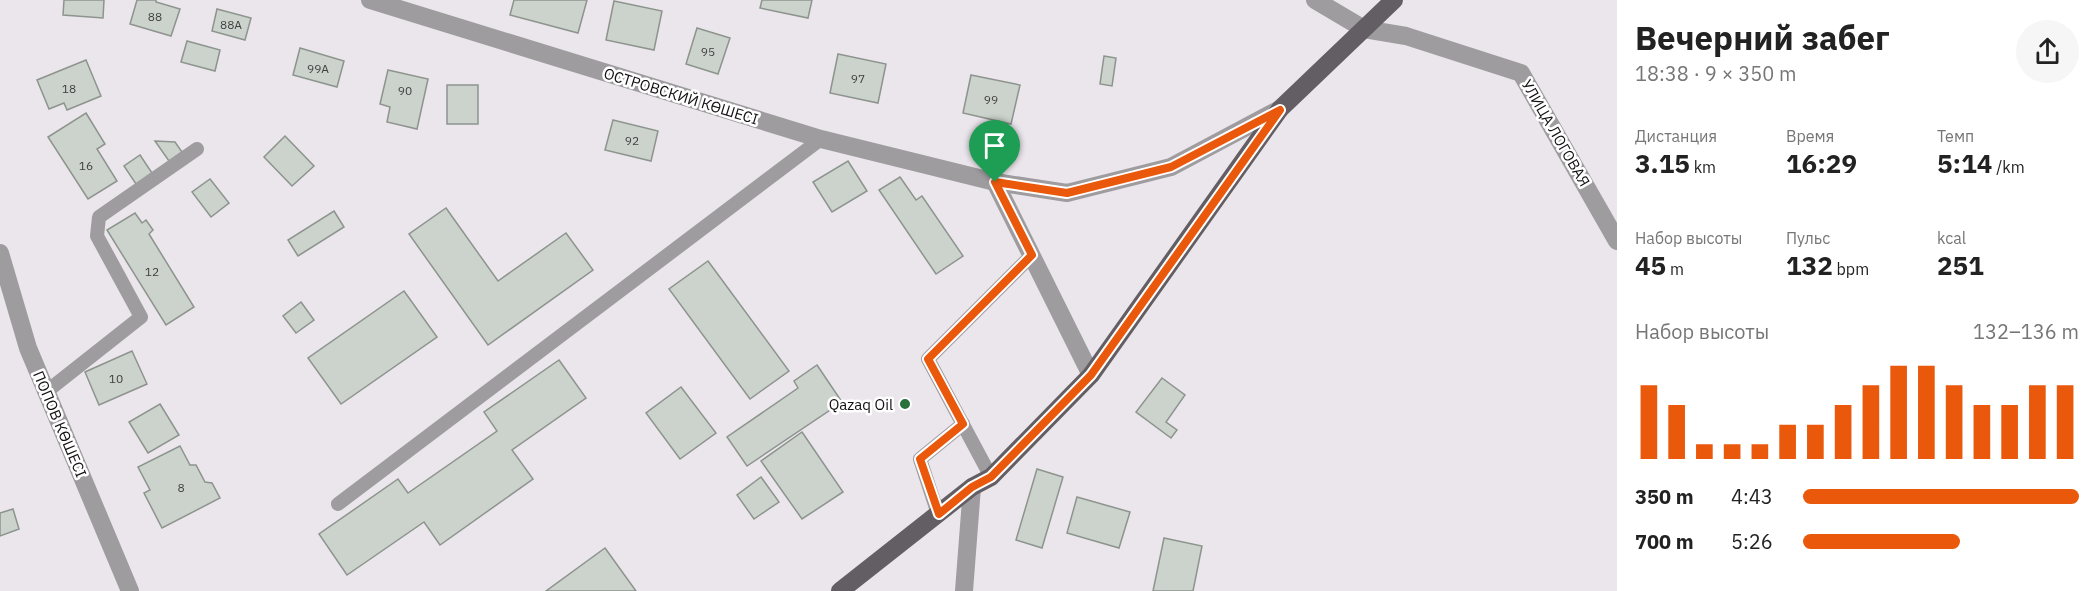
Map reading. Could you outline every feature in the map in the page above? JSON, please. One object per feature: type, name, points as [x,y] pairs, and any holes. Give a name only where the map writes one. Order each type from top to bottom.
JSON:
[{"type":"main road","points":[[840,591],[972,487],[991,477],[1091,375],[1280,110],[1394,0]]},
{"type":"street","name":"ОСТРОВСКИЙ КӨШЕСІ","points":[[370,0],[821,139],[995,182],[1067,193],[1171,167],[1280,110]]},
{"type":"street","points":[[1315,0],[1364,29]]},
{"type":"street","name":"УЛИЦА ЛОГОВАЯ","points":[[1364,29],[1406,36],[1521,73],[1617,241]]},
{"type":"street","points":[[995,182],[1091,375]]},
{"type":"street","name":"ПОПОВ КӨШЕСІ","points":[[0,253],[28,348],[130,591]]},
{"type":"street","points":[[964,591],[972,487]]},
{"type":"lane","points":[[338,504],[821,139]]},
{"type":"lane","points":[[46,392],[141,317],[97,236],[99,217],[197,149]]},
{"type":"lane","points":[[991,477],[928,359],[1032,255]]},
{"type":"lane","points":[[939,514],[920,459],[963,424]]},
{"type":"building","points":[[64,0],[104,0],[103,18],[63,15]]},
{"type":"building","points":[[137,0],[156,0],[156,2],[180,9],[171,36],[130,24]]},
{"type":"building","points":[[514,0],[587,0],[578,33],[510,15]]},
{"type":"building","points":[[762,0],[812,0],[808,18],[760,8]]},
{"type":"building","points":[[614,1],[662,11],[654,50],[606,40]]},
{"type":"building","points":[[217,9],[251,18],[245,40],[212,31]]},
{"type":"building","points":[[697,28],[730,38],[718,74],[686,64]]},
{"type":"building","points":[[187,41],[220,50],[215,71],[181,62]]},
{"type":"building","points":[[300,48],[344,61],[337,87],[293,75]]},
{"type":"building","points":[[838,54],[886,64],[878,103],[830,93]]},
{"type":"building","points":[[1104,56],[1116,58],[1112,86],[1100,84]]},
{"type":"building","points":[[86,60],[101,96],[67,110],[64,103],[49,109],[37,80]]},
{"type":"building","points":[[388,70],[428,79],[417,129],[387,122],[390,107],[380,104]]},
{"type":"building","points":[[971,75],[1020,85],[1011,124],[963,113]]},
{"type":"building","points":[[447,85],[478,85],[478,124],[447,124]]},
{"type":"building","points":[[86,113],[105,144],[97,149],[117,181],[88,199],[48,137]]},
{"type":"building","points":[[613,120],[658,131],[651,161],[605,150]]},
{"type":"building","points":[[285,136],[314,166],[292,186],[264,157]]},
{"type":"building","points":[[155,141],[175,142],[182,152],[169,161]]},
{"type":"building","points":[[140,155],[152,173],[136,184],[124,166]]},
{"type":"building","points":[[848,161],[867,191],[832,212],[813,182]]},
{"type":"building","points":[[900,177],[916,200],[922,196],[963,256],[936,274],[879,190]]},
{"type":"building","points":[[210,179],[229,203],[211,217],[192,192]]},
{"type":"building","points":[[446,208],[498,281],[566,233],[593,270],[488,345],[409,234]]},
{"type":"building","points":[[334,211],[344,227],[298,256],[288,240]]},
{"type":"building","points":[[135,213],[142,223],[146,220],[153,230],[149,234],[194,307],[166,325],[107,230]]},
{"type":"building","points":[[708,261],[789,371],[750,399],[669,289]]},
{"type":"building","points":[[404,291],[437,337],[341,404],[308,358]]},
{"type":"building","points":[[301,302],[314,320],[296,333],[283,316]]},
{"type":"building","points":[[132,351],[147,384],[99,405],[85,372]]},
{"type":"building","points":[[559,360],[586,398],[512,450],[533,479],[440,545],[424,522],[347,575],[319,534],[398,479],[408,493],[497,431],[484,412]]},
{"type":"building","points":[[817,365],[842,402],[747,466],[727,437],[798,388],[794,381]]},
{"type":"building","points":[[1162,378],[1185,395],[1166,422],[1177,430],[1171,438],[1136,412]]},
{"type":"building","points":[[681,387],[716,433],[680,459],[646,413]]},
{"type":"building","points":[[160,404],[179,435],[148,453],[129,422]]},
{"type":"building","points":[[802,432],[843,492],[802,519],[761,461]]},
{"type":"building","points":[[180,446],[190,465],[196,465],[205,482],[212,483],[220,498],[162,528],[144,493],[150,490],[138,467]]},
{"type":"building","points":[[1037,469],[1063,477],[1042,548],[1016,540]]},
{"type":"building","points":[[761,477],[779,502],[754,519],[737,495]]},
{"type":"building","points":[[1077,497],[1130,512],[1119,548],[1067,533]]},
{"type":"building","points":[[13,509],[19,529],[0,536],[0,513]]},
{"type":"building","points":[[1164,538],[1202,546],[1193,591],[1153,591]]},
{"type":"building","points":[[605,548],[636,591],[546,591]]},
{"type":"place","name":"Qazaq Oil","points":[[905,404]]},
{"type":"route","points":[[1280,110],[1091,375],[991,477],[972,487],[939,514],[920,459],[963,424],[928,359],[1032,255],[995,182],[1067,193],[1171,167],[1280,110]]}]
